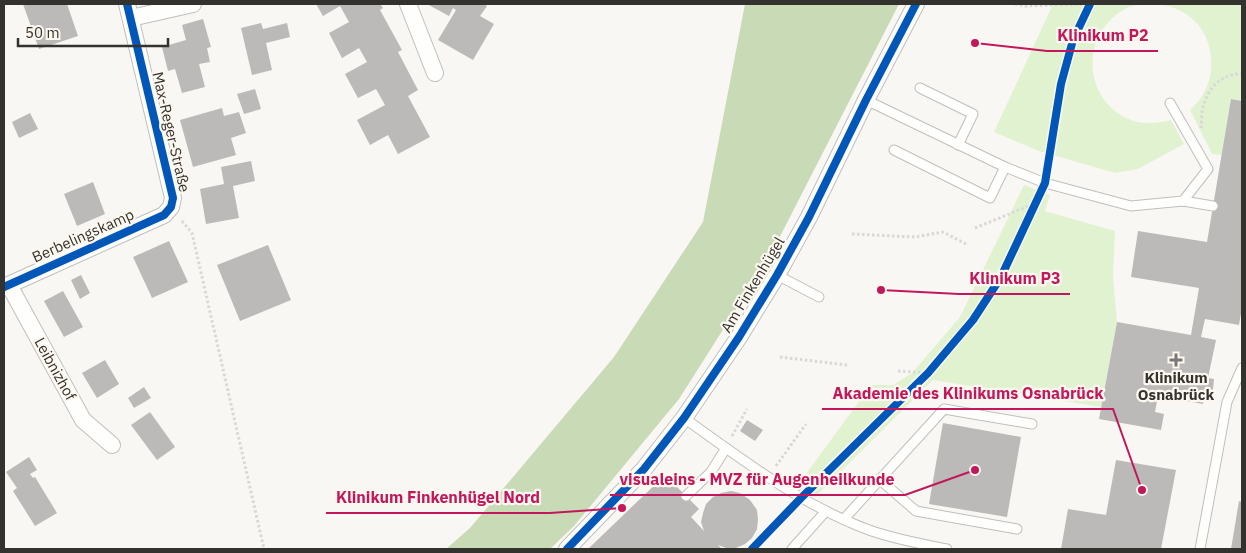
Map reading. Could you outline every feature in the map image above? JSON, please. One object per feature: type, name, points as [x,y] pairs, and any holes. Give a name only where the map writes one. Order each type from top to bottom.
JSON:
[{"type":"street","points":[[129,11],[193,4]]},
{"type":"street","points":[[408,4],[435,73]]},
{"type":"street","name":"Am Finkenhügel","points":[[567,549],[644,469],[684,418],[777,275],[809,217],[866,100],[916,4]]},
{"type":"street","name":"Max-Reger-Straße","points":[[129,11],[173,198],[171,207]]},
{"type":"street","name":"Berbelingskamp","points":[[6,286],[164,216],[171,207]]},
{"type":"street","name":"Leibnizhof","points":[[6,286],[83,420],[112,445]]},
{"type":"lane","points":[[920,88],[973,114],[958,145]]},
{"type":"lane","points":[[866,100],[1005,167],[1045,182],[1131,206],[1183,200],[1213,206]]},
{"type":"lane","points":[[1170,103],[1208,169],[1183,200]]},
{"type":"lane","points":[[894,150],[990,198],[1005,167]]},
{"type":"lane","points":[[777,275],[819,297]]},
{"type":"lane","points":[[1200,549],[1227,402],[1242,368]]},
{"type":"lane","points":[[844,519],[944,409],[1032,424]]},
{"type":"lane","points":[[684,418],[768,478],[826,511],[870,530],[946,549]]},
{"type":"lane","points":[[686,496],[711,472],[726,448]]},
{"type":"lane","points":[[879,479],[916,511],[1016,529]]},
{"type":"lane","points":[[792,549],[826,511]]},
{"type":"path","points":[[1015,4],[1025,6],[1087,4]]},
{"type":"path","points":[[1199,154],[1203,105],[1209,92],[1220,79],[1242,74]]},
{"type":"path","points":[[974,228],[1036,203]]},
{"type":"path","points":[[852,234],[916,237],[942,232],[966,244]]},
{"type":"path","points":[[780,357],[847,365]]},
{"type":"path","points":[[898,371],[928,373]]},
{"type":"path","points":[[726,448],[747,408]]},
{"type":"path","points":[[768,478],[806,424]]},
{"type":"green space","points":[[745,4],[899,4],[771,254],[679,399],[574,526],[550,549],[446,549],[470,528],[614,357],[703,222]]},
{"type":"green space","points":[[1053,4],[1147,4],[1125,9],[1107,24],[1098,37],[1093,66],[1095,81],[1101,94],[1110,106],[1122,116],[1141,123],[1171,120],[1184,144],[1138,169],[1115,173],[1039,151],[994,132]]},
{"type":"green space","points":[[1158,4],[1242,4],[1242,101],[1231,99],[1222,155],[1212,154],[1190,110],[1202,96],[1210,76],[1211,54],[1204,33],[1190,17],[1175,8]]},
{"type":"green space","points":[[1024,185],[1050,195],[1045,211],[1115,231],[1113,276],[1117,322],[1101,407],[933,380],[815,497],[797,490],[803,478],[871,385],[893,385],[912,373],[960,317]]},
{"type":"building","points":[[23,4],[67,4],[78,36],[39,49]]},
{"type":"building","points":[[316,4],[380,4],[383,8],[380,10],[402,50],[398,52],[418,90],[408,96],[430,137],[398,154],[388,135],[370,145],[357,120],[385,105],[376,89],[358,98],[345,74],[367,62],[359,48],[342,58],[329,33],[349,22],[340,6],[323,16]]},
{"type":"building","points":[[427,4],[484,4],[487,6],[480,16],[494,24],[473,60],[438,40],[456,10],[453,8],[449,16]]},
{"type":"building","points":[[203,19],[211,47],[207,48],[210,62],[199,64],[205,87],[182,93],[175,69],[168,71],[162,47],[186,40],[182,25]]},
{"type":"building","points":[[261,23],[263,29],[287,23],[290,37],[266,43],[272,70],[252,75],[241,28]]},
{"type":"building","points":[[255,89],[261,109],[244,114],[237,94]]},
{"type":"building","points":[[1231,99],[1242,101],[1242,308],[1239,325],[1205,319],[1201,337],[1216,340],[1208,378],[1214,379],[1213,390],[1207,389],[1203,404],[1158,396],[1155,412],[1164,414],[1161,430],[1099,419],[1117,322],[1191,335],[1199,288],[1131,277],[1138,231],[1207,242]]},
{"type":"building","points":[[222,108],[224,116],[239,112],[246,133],[231,138],[236,155],[193,167],[180,120]]},
{"type":"building","points":[[30,113],[38,129],[19,138],[12,122]]},
{"type":"building","points":[[251,161],[255,181],[233,186],[239,218],[206,224],[200,189],[224,184],[221,167]]},
{"type":"building","points":[[93,182],[105,214],[77,226],[64,194]]},
{"type":"building","points":[[169,241],[188,282],[152,298],[133,257]]},
{"type":"building","points":[[268,245],[291,300],[240,321],[217,265]]},
{"type":"building","points":[[81,275],[90,293],[80,299],[71,280]]},
{"type":"building","points":[[63,291],[83,327],[64,337],[44,301]]},
{"type":"building","points":[[105,360],[119,384],[97,398],[82,373]]},
{"type":"building","points":[[144,387],[151,398],[134,408],[128,398]]},
{"type":"building","points":[[150,412],[175,447],[157,460],[131,425]]},
{"type":"building","points":[[747,420],[763,430],[755,441],[740,431]]},
{"type":"building","points":[[943,423],[1021,437],[1007,517],[929,504]]},
{"type":"building","points":[[29,457],[37,470],[30,474],[33,478],[35,477],[57,513],[35,526],[13,491],[17,488],[6,472]]},
{"type":"building","points":[[1116,460],[1176,470],[1161,549],[1061,549],[1068,509],[1106,515]]},
{"type":"building","points":[[665,475],[699,509],[691,517],[704,531],[701,522],[703,513],[706,504],[713,497],[731,491],[740,493],[750,500],[757,510],[758,520],[757,529],[752,538],[736,548],[726,548],[718,545],[722,549],[588,549]]},
{"type":"building","points":[[1239,501],[1242,502],[1242,549],[1231,549]]},
{"type":"cycle path","points":[[4,287],[164,215],[171,207],[173,198],[127,4]]},
{"type":"cycle path","points":[[567,549],[644,469],[684,418],[739,337],[777,275],[809,217],[866,100],[916,4]]},
{"type":"cycle path","points":[[752,549],[928,373],[973,320],[1001,277],[1045,183],[1061,84],[1073,40],[1090,4]]},
{"type":"place","name":"Klinikum P2","points":[[975,43]]},
{"type":"place","name":"Klinikum P3","points":[[881,290]]},
{"type":"place","name":"Klinikum Osnabrück","points":[[1176,360]]},
{"type":"place","name":"visualeins - MVZ für Augenheilkunde","points":[[975,470]]},
{"type":"place","name":"Akademie des Klinikums Osnabrück","points":[[1142,490]]},
{"type":"place","name":"Klinikum Finkenhügel Nord","points":[[622,508]]}]
